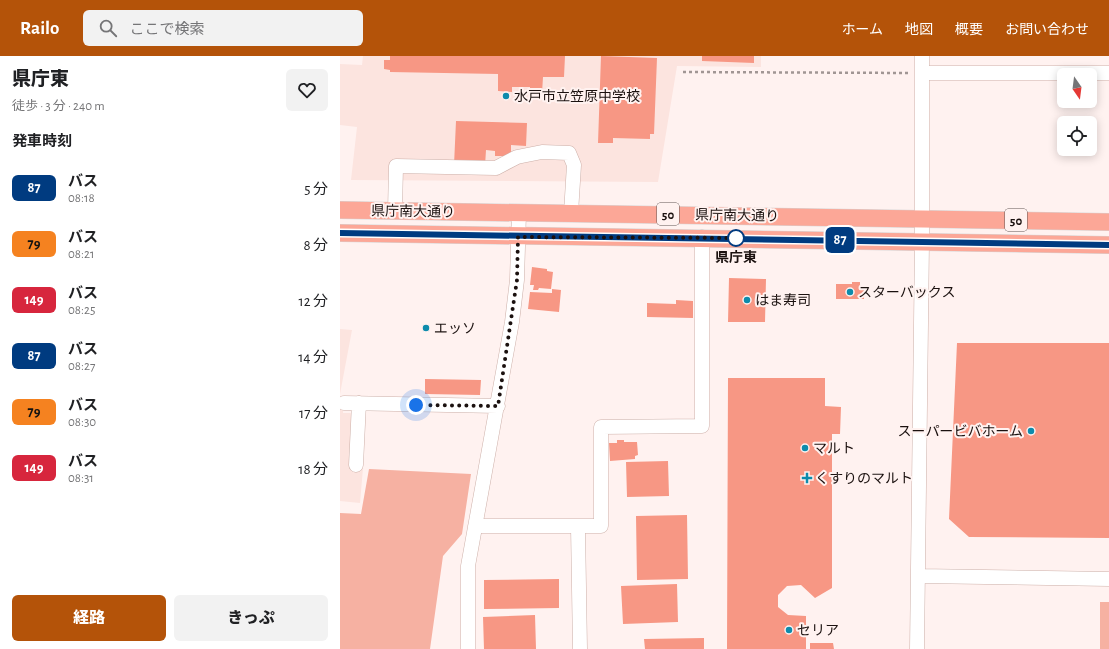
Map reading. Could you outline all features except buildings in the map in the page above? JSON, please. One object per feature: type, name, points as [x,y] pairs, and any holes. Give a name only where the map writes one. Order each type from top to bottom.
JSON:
[{"type":"main road","name":"県庁南大通り","points":[[340,210],[1109,222]]},
{"type":"main road","name":"県庁南大通り","points":[[340,233],[518,237],[702,237],[1109,245]]},
{"type":"street","points":[[917,649],[922,242],[922,56]]},
{"type":"street","points":[[922,73],[1109,73]]},
{"type":"street","points":[[395,211],[396,166],[496,168],[517,157],[542,152],[569,153],[574,165],[572,213]]},
{"type":"street","points":[[468,649],[468,566],[498,406],[516,287],[519,213]]},
{"type":"street","points":[[475,526],[601,526],[601,427],[702,426],[702,237]]},
{"type":"street","points":[[344,403],[498,406]]},
{"type":"street","points":[[356,465],[359,403]]},
{"type":"street","points":[[578,527],[580,649]]},
{"type":"street","points":[[919,576],[1109,579]]},
{"type":"path","points":[[683,72],[922,73]]},
{"type":"shaded area","name":"水戸市立笠原中学校","points":[[363,56],[761,56],[761,67],[677,66],[658,182],[351,180],[357,127],[340,125],[340,64],[362,65]]},
{"type":"shaded area","points":[[340,329],[352,330],[340,394]]},
{"type":"shaded area","points":[[340,397],[344,397],[343,413],[351,413],[351,468],[363,468],[360,503],[340,501]]},
{"type":"shaded area","points":[[369,469],[471,474],[462,534],[443,556],[430,649],[340,649],[340,513],[361,514]]},
{"type":"shaded area","points":[[1100,602],[1109,602],[1109,649],[1100,649]]},
{"type":"bus line","name":"87","points":[[340,233],[518,237],[702,237],[1109,245]]},
{"type":"place","name":"水戸市立笠原中学校","points":[[506,96]]},
{"type":"place","name":"県庁東","points":[[736,238]]},
{"type":"place","name":"スターバックス","points":[[850,292]]},
{"type":"place","name":"はま寿司","points":[[747,300]]},
{"type":"place","name":"エッソ","points":[[426,328]]},
{"type":"place","name":"スーパービバホーム","points":[[1031,431]]},
{"type":"place","name":"マルト","points":[[805,448]]},
{"type":"place","name":"くすりのマルト","points":[[807,478]]},
{"type":"place","name":"セリア","points":[[789,630]]},
{"type":"route","points":[[416,405],[498,406],[512,322],[517,280],[518,237],[736,238]]}]
